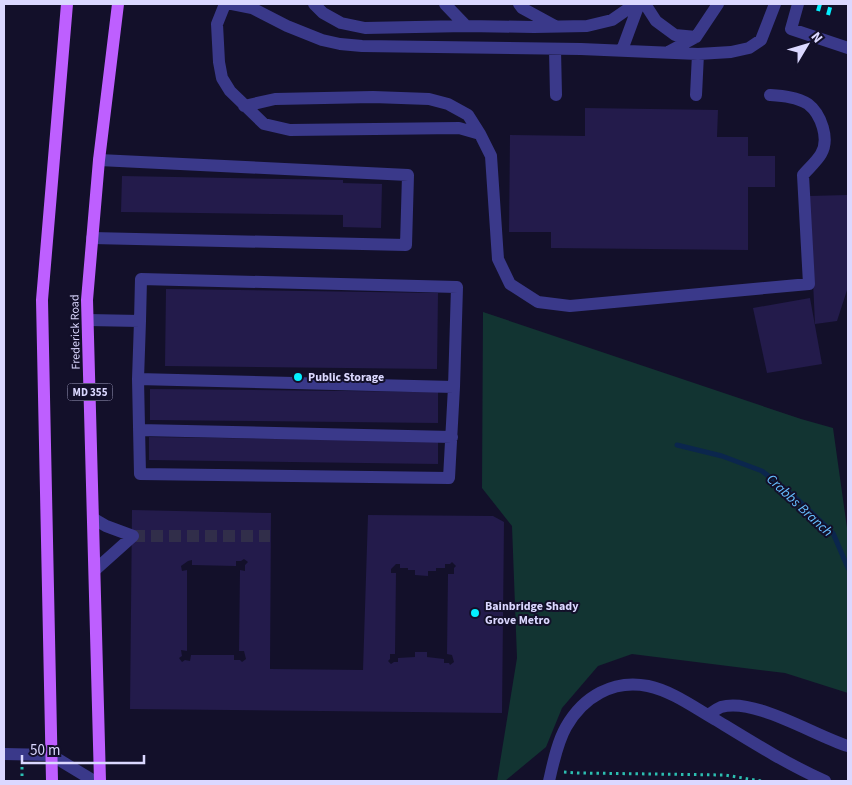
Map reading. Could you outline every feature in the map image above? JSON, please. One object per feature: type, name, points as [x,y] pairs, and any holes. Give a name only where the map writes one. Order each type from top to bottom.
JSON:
[{"type":"main road","points":[[52,781],[42,300],[67,4]]},
{"type":"main road","name":"Frederick Road","points":[[100,781],[88,300],[99,160],[118,4]]},
{"type":"street","points":[[225,4],[217,24],[219,62],[222,78],[230,91],[264,124],[290,130],[459,128],[480,134]]},
{"type":"street","points":[[232,4],[252,8],[287,26],[322,40],[340,44],[622,50],[698,54],[731,52],[749,48],[761,40],[775,4]]},
{"type":"street","points":[[314,4],[323,13],[342,23],[365,28],[586,26],[612,20],[635,4]]},
{"type":"street","points":[[445,4],[466,26]]},
{"type":"street","points":[[519,4],[522,8],[555,27]]},
{"type":"street","points":[[622,50],[639,4]]},
{"type":"street","points":[[645,4],[656,21],[675,36],[696,37]]},
{"type":"street","points":[[668,52],[696,37],[718,4]]},
{"type":"street","points":[[798,4],[791,29],[848,48]]},
{"type":"street","points":[[555,50],[556,95]]},
{"type":"street","points":[[696,95],[698,54]]},
{"type":"street","points":[[244,106],[275,99],[374,97],[429,99],[448,104],[468,115],[491,156],[498,259],[510,284],[538,302],[570,306],[809,284],[803,175],[822,154],[824,142],[823,128],[817,115],[808,104],[790,97],[770,96]]},
{"type":"street","points":[[92,238],[406,246],[408,175],[99,160]]},
{"type":"street","points":[[141,279],[457,288],[449,478],[140,474],[138,379],[140,321],[141,279]]},
{"type":"street","points":[[88,320],[140,321]]},
{"type":"street","points":[[138,379],[454,387]]},
{"type":"street","points":[[139,430],[452,437]]},
{"type":"street","points":[[94,519],[106,526],[133,536],[96,570]]},
{"type":"street","points":[[549,781],[554,759],[565,728],[576,712],[589,699],[602,691],[635,684],[650,686],[681,700],[793,766],[825,781]]},
{"type":"street","points":[[708,715],[720,707],[732,706],[761,710],[848,746]]},
{"type":"street","points":[[4,754],[51,755],[94,781]]},
{"type":"path","points":[[22,764],[22,781]]},
{"type":"path","points":[[564,772],[725,774],[761,781]]},
{"type":"green space","points":[[483,312],[801,419],[833,428],[848,535],[848,693],[785,673],[632,654],[598,666],[562,708],[546,747],[505,781],[497,781],[517,658],[512,526],[482,488]]},
{"type":"building","points":[[585,108],[718,110],[717,137],[748,137],[748,156],[775,156],[775,187],[748,187],[748,250],[551,248],[551,232],[509,232],[510,135],[585,136]]},
{"type":"building","points":[[122,176],[343,180],[343,183],[382,184],[381,228],[343,227],[343,215],[121,212]]},
{"type":"building","points":[[848,195],[848,287],[837,321],[815,324],[809,196]]},
{"type":"building","points":[[166,289],[438,293],[437,369],[165,366]]},
{"type":"building","points":[[810,298],[822,364],[767,373],[753,308]]},
{"type":"building","points":[[150,389],[438,392],[438,423],[150,420]]},
{"type":"building","points":[[149,437],[438,441],[438,464],[149,460]]},
{"type":"building","name":"Bainbridge Shady Grove Metro","points":[[132,510],[271,513],[270,669],[363,670],[368,515],[493,516],[504,522],[502,713],[130,709]],"holes":[[[244,559],[248,562],[245,565],[245,571],[240,570],[239,651],[244,651],[246,659],[242,662],[234,660],[234,655],[191,655],[190,661],[185,660],[182,662],[179,658],[182,656],[181,650],[187,651],[187,570],[182,571],[181,566],[192,560],[192,565],[236,566],[236,561]],[[452,562],[456,566],[454,574],[448,574],[447,654],[452,655],[454,662],[450,665],[449,663],[444,663],[444,659],[427,657],[427,652],[415,652],[415,657],[398,658],[398,662],[391,664],[388,661],[390,654],[395,654],[396,573],[391,573],[391,569],[396,564],[400,564],[400,568],[415,570],[415,575],[428,576],[428,571],[436,571],[436,568],[445,568],[445,564]]]},
{"type":"waterway","name":"Crabbs Branch","points":[[677,445],[722,456],[762,471],[793,495],[833,533],[848,568]]},
{"type":"tunnel","points":[[133,536],[270,536]]},
{"type":"railway","points":[[818,11],[820,4]]},
{"type":"railway","points":[[828,15],[831,4]]},
{"type":"place","name":"Public Storage","points":[[298,377]]},
{"type":"place","name":"Bainbridge Shady Grove Metro","points":[[475,613]]}]
